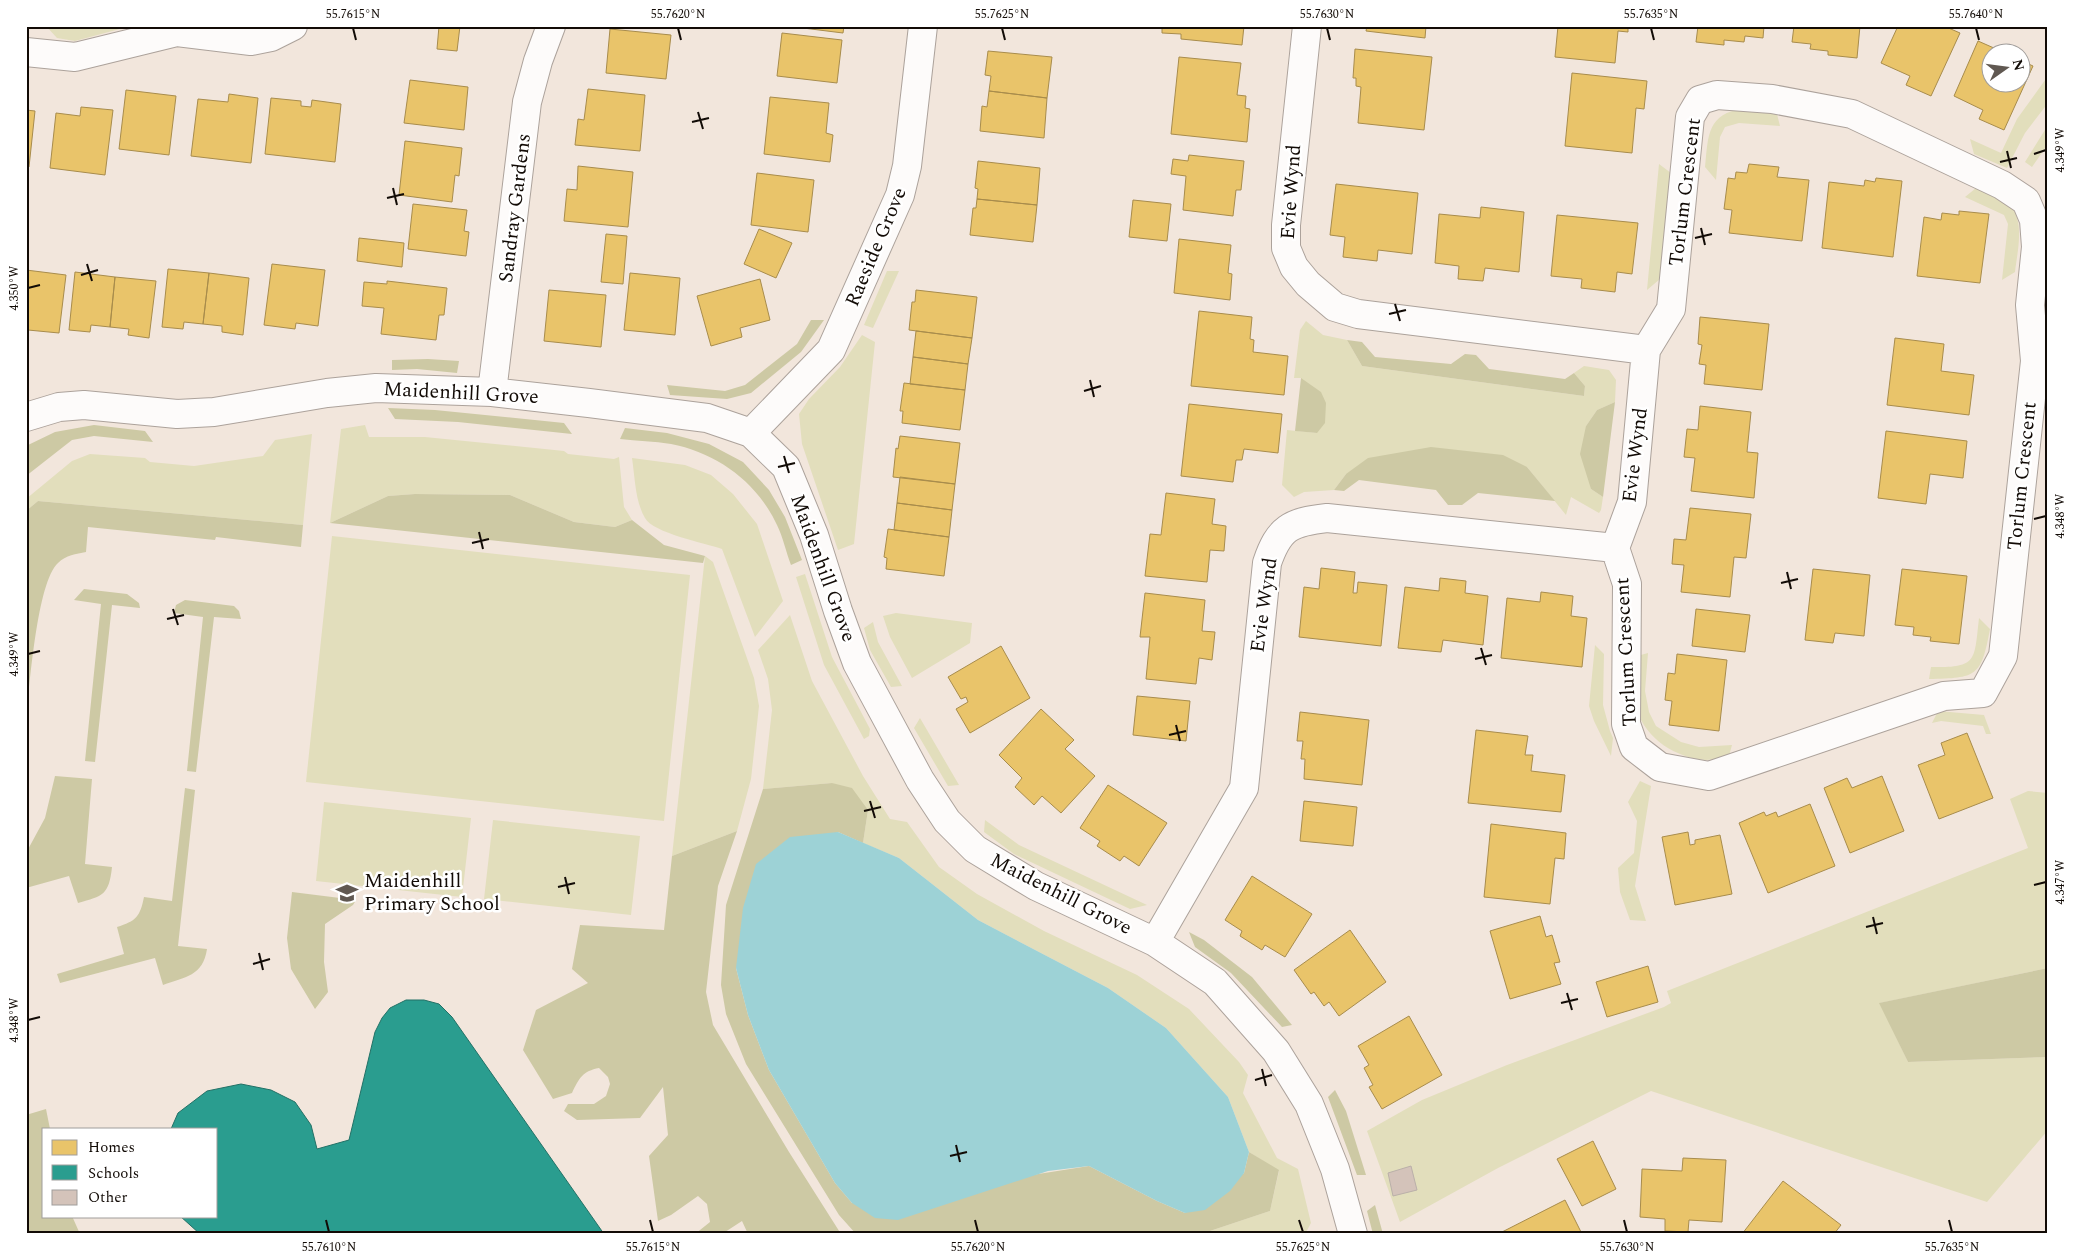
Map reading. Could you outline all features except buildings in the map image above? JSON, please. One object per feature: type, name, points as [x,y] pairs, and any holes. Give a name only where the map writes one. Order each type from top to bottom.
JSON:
[{"type":"street","points":[[26,52],[75,57],[177,32],[250,41],[271,37],[293,26]]},
{"type":"street","name":"Sandray Gardens","points":[[492,392],[527,102],[538,61],[551,26]]},
{"type":"street","name":"Raeside Grove","points":[[751,433],[831,350],[900,195],[907,166],[923,26]]},
{"type":"street","name":"Evie Wynd","points":[[1156,942],[1244,788],[1267,563],[1274,543],[1287,528],[1306,521],[1327,518],[1615,548],[1632,502],[1646,350],[1358,314],[1335,307],[1308,284],[1294,267],[1286,248],[1286,225],[1307,26]]},
{"type":"street","name":"Torlum Crescent","points":[[1615,548],[1627,584],[1626,724],[1634,747],[1660,767],[1709,776],[1944,696],[1983,693],[2002,656],[2035,361],[2030,304],[2036,247],[2034,220],[2026,201],[2002,185],[1852,114],[1772,99],[1717,95],[1700,100],[1690,117],[1671,309],[1646,350]]},
{"type":"street","name":"Maidenhill Grove","points":[[26,417],[59,407],[84,405],[177,414],[214,412],[327,393],[376,388],[492,392],[707,418],[751,433],[786,467],[814,535],[838,611],[858,663],[920,780],[947,821],[975,849],[1036,886],[1156,942],[1216,982],[1276,1051],[1309,1104],[1336,1170],[1353,1234]]},
{"type":"shaded area","points":[[46,26],[62,28],[131,26],[75,41],[57,38]]},
{"type":"shaded area","points":[[2048,76],[2048,103],[2025,133],[2007,168],[1974,154],[1970,139],[2001,153],[2017,119]]},
{"type":"shaded area","points":[[1737,110],[1777,114],[1780,126],[1739,123],[1725,127],[1720,137],[1716,180],[1705,167],[1710,131],[1719,118]]},
{"type":"shaded area","points":[[2048,125],[2048,144],[2032,167],[2025,162]]},
{"type":"shaded area","points":[[1659,164],[1671,173],[1660,279],[1647,290]]},
{"type":"shaded area","points":[[1976,188],[2011,206],[2018,221],[2019,238],[2015,272],[2002,280],[2008,224],[2004,215],[1965,197]]},
{"type":"shaded area","points":[[887,271],[899,271],[873,328],[864,325]]},
{"type":"shaded area","points":[[811,320],[824,320],[801,352],[751,393],[727,399],[670,395],[667,385],[725,391],[745,385],[797,344]]},
{"type":"shaded area","points":[[1306,321],[1323,335],[1347,340],[1362,366],[1584,396],[1585,386],[1574,373],[1584,366],[1609,370],[1616,380],[1615,402],[1597,410],[1586,426],[1591,489],[1603,497],[1601,510],[1599,513],[1571,497],[1566,515],[1527,467],[1346,474],[1334,490],[1304,492],[1294,497],[1282,485],[1287,430],[1317,433],[1301,378],[1294,378],[1300,330]]},
{"type":"shaded area","points":[[862,335],[875,342],[854,544],[838,550],[802,444],[799,414],[809,399],[840,367]]},
{"type":"shaded area","points":[[1347,340],[1362,342],[1375,357],[1451,364],[1465,354],[1476,355],[1489,369],[1565,379],[1574,373],[1585,386],[1584,396],[1362,366]]},
{"type":"shaded area","points":[[428,359],[459,361],[457,373],[417,369],[392,370],[392,360]]},
{"type":"shaded area","points":[[1301,378],[1321,392],[1326,403],[1325,423],[1317,433],[1295,431]]},
{"type":"shaded area","points":[[1615,402],[1603,497],[1591,489],[1580,454],[1586,426],[1597,410]]},
{"type":"shaded area","points":[[388,408],[435,410],[564,423],[572,434],[458,422],[395,419]]},
{"type":"shaded area","points":[[94,425],[145,431],[153,442],[94,436],[72,440],[26,476],[26,446],[55,432]]},
{"type":"shaded area","points":[[365,425],[369,437],[425,437],[564,451],[568,454],[614,459],[619,457],[624,507],[632,520],[615,527],[574,522],[510,495],[415,494],[388,496],[330,523],[341,429]]},
{"type":"shaded area","points":[[625,428],[667,433],[709,444],[743,462],[769,490],[785,517],[802,560],[791,565],[779,530],[769,510],[747,483],[734,472],[704,454],[688,448],[665,443],[620,439]]},
{"type":"shaded area","points":[[312,434],[303,525],[38,501],[26,511],[26,499],[72,461],[90,454],[145,458],[150,462],[194,466],[263,456],[275,440]]},
{"type":"shaded area","points":[[1431,447],[1503,455],[1527,467],[1555,501],[1478,493],[1462,505],[1448,505],[1436,490],[1359,480],[1344,491],[1334,490],[1346,474],[1368,458]]},
{"type":"shaded area","points":[[632,458],[685,465],[711,475],[733,494],[757,524],[783,601],[755,637],[722,549],[668,533],[645,518],[637,497]]},
{"type":"shaded area","points":[[415,494],[510,495],[574,522],[615,527],[632,520],[664,545],[705,556],[703,563],[330,523],[388,496]]},
{"type":"shaded area","points":[[38,501],[303,525],[301,547],[216,537],[215,540],[88,527],[86,552],[61,560],[51,574],[45,591],[32,659],[26,716],[26,511]]},
{"type":"shaded area","points":[[332,536],[690,575],[664,821],[306,782]]},
{"type":"shaded area","points":[[705,556],[713,562],[754,678],[759,706],[751,779],[737,831],[672,856]]},
{"type":"shaded area","points":[[805,574],[832,657],[870,729],[869,736],[864,739],[824,665],[796,577]]},
{"type":"shaded area","points":[[84,589],[127,594],[139,603],[140,608],[112,605],[95,762],[85,761],[101,604],[74,600]]},
{"type":"shaded area","points":[[185,600],[234,606],[239,611],[241,619],[214,617],[196,772],[187,771],[203,617],[174,613],[176,605]]},
{"type":"shaded area","points":[[896,613],[972,623],[970,643],[912,678],[890,637],[883,616]]},
{"type":"shaded area","points":[[790,615],[812,681],[863,776],[890,819],[907,822],[939,867],[977,894],[1044,931],[1137,975],[1189,1009],[1239,1062],[1248,1075],[1243,1093],[1277,1158],[1298,1169],[1311,1223],[1305,1234],[1201,1234],[1270,1211],[1279,1171],[1249,1152],[1228,1097],[1166,1028],[1108,988],[978,920],[899,858],[863,843],[868,810],[832,783],[763,789],[772,710],[768,679],[758,650]]},
{"type":"shaded area","points":[[1979,618],[1990,629],[1987,645],[1979,666],[1974,672],[1958,678],[1929,679],[1931,667],[1958,666],[1971,659],[1976,644]]},
{"type":"shaded area","points":[[873,622],[878,642],[902,686],[891,687],[870,650],[864,628]]},
{"type":"shaded area","points":[[1595,645],[1604,654],[1603,705],[1613,738],[1611,756],[1589,706]]},
{"type":"shaded area","points":[[1648,653],[1645,691],[1649,712],[1656,726],[1681,742],[1699,747],[1732,745],[1729,756],[1706,760],[1684,755],[1664,745],[1647,730],[1637,710],[1636,692],[1637,656]]},
{"type":"shaded area","points":[[1938,711],[1984,715],[1991,734],[1986,734],[1983,726],[1941,721],[1932,723]]},
{"type":"shaded area","points":[[920,718],[959,785],[948,786],[914,728]]},
{"type":"shaded area","points":[[55,776],[92,779],[85,864],[112,867],[107,889],[99,896],[78,903],[69,876],[26,888],[26,853],[45,818]]},
{"type":"shaded area","points":[[1640,781],[1651,786],[1635,886],[1646,921],[1630,920],[1620,892],[1618,868],[1634,853],[1637,821],[1628,802]]},
{"type":"shaded area","points":[[832,783],[852,788],[868,810],[863,843],[838,832],[736,968],[748,1015],[769,1070],[835,1183],[852,1203],[1089,1166],[1157,1201],[1185,1213],[1244,1173],[1249,1152],[1279,1170],[1270,1211],[1201,1234],[856,1234],[839,1215],[746,1064],[726,1014],[721,985],[726,905],[763,789]]},
{"type":"shaded area","points":[[185,788],[195,790],[178,946],[207,949],[202,965],[192,974],[163,985],[155,958],[60,983],[57,974],[124,954],[117,927],[129,923],[139,914],[144,897],[172,901]]},
{"type":"shaded area","points":[[2028,791],[2048,793],[2048,968],[1880,1003],[1908,1062],[2048,1057],[2048,1130],[1987,1202],[1651,1091],[1498,1168],[1400,1222],[1367,1131],[1422,1100],[1507,1065],[1664,1007],[1671,1003],[1667,991],[2028,848],[2010,799]]},
{"type":"shaded area","points":[[324,802],[471,818],[462,897],[316,881]]},
{"type":"shaded area","points":[[493,820],[640,836],[631,915],[484,899]]},
{"type":"shaded area","points":[[985,820],[1019,845],[1147,905],[1130,909],[1014,854],[984,832]]},
{"type":"shaded area","points":[[737,831],[718,886],[706,992],[713,1025],[789,1152],[841,1234],[748,1234],[742,1221],[722,1234],[695,1234],[710,1222],[707,1204],[698,1196],[671,1215],[658,1221],[649,1156],[668,1135],[663,1087],[640,1118],[577,1120],[564,1111],[568,1104],[594,1104],[606,1096],[610,1084],[608,1077],[599,1068],[589,1071],[579,1079],[572,1093],[553,1099],[523,1050],[536,1010],[588,983],[572,969],[580,925],[664,930],[672,856]]},
{"type":"shaded area","points":[[292,892],[356,900],[353,905],[325,924],[324,962],[328,992],[315,1009],[291,969],[287,938]]},
{"type":"shaded area","points":[[1189,932],[1204,940],[1252,977],[1292,1025],[1282,1027],[1231,973],[1195,947]]},
{"type":"shaded area","points":[[2048,968],[2048,1057],[1908,1062],[1879,1003]]},
{"type":"shaded area","points":[[1335,1090],[1346,1111],[1366,1175],[1357,1175],[1328,1097]]},
{"type":"shaded area","points":[[46,1109],[50,1128],[42,1128],[42,1218],[73,1218],[80,1234],[26,1234],[26,1115]]},
{"type":"shaded area","points":[[1375,1205],[1383,1234],[1373,1234],[1367,1211]]},
{"type":"water","points":[[838,832],[899,858],[978,920],[1108,988],[1166,1028],[1228,1097],[1249,1152],[1244,1173],[1230,1191],[1205,1210],[1185,1213],[1157,1201],[1089,1166],[1048,1171],[898,1220],[875,1218],[852,1203],[835,1183],[769,1070],[748,1015],[736,968],[743,908],[756,864],[790,837]]},
{"type":"place","name":"Maidenhill Primary School","points":[[347,893]]}]
